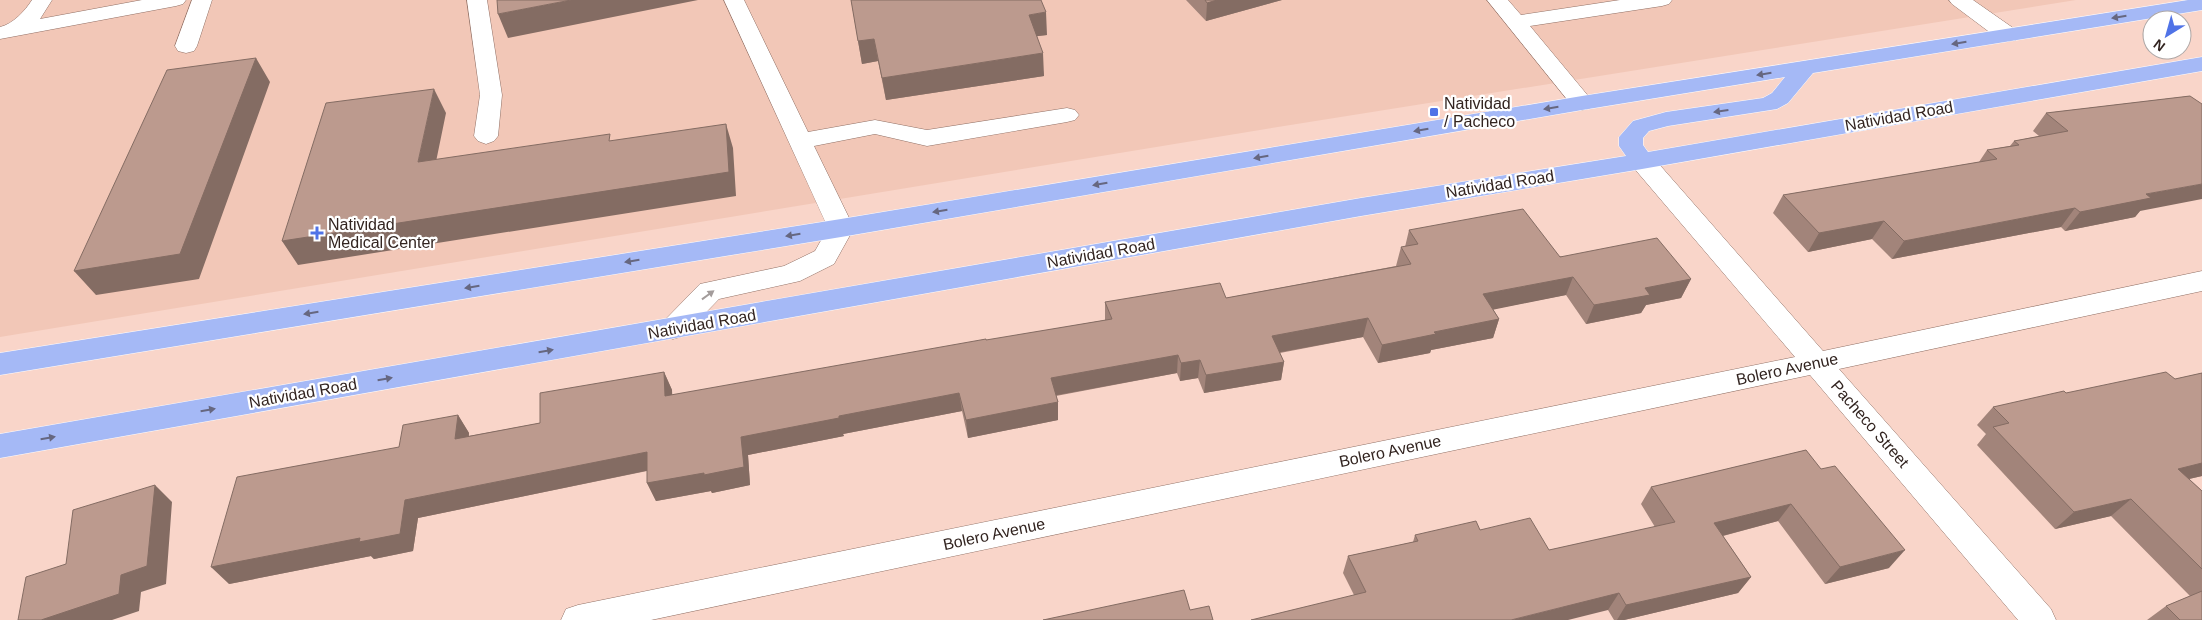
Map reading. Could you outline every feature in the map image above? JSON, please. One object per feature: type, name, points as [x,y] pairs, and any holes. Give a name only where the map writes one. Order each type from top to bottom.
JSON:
[{"type":"main road","points":[[0,364],[841,228],[1582,102],[2202,4]]},
{"type":"main road","name":"Natividad Road","points":[[0,446],[1361,207],[1642,161],[2202,64]]},
{"type":"main road","points":[[1642,161],[1631,146],[1631,137],[1642,126],[1666,119],[1769,104],[1780,98],[1806,67]]},
{"type":"street","points":[[6,32],[34,13],[42,0]]},
{"type":"street","points":[[6,32],[176,0]]},
{"type":"street","points":[[186,46],[202,0]]},
{"type":"street","points":[[477,0],[491,95],[486,136]]},
{"type":"street","points":[[674,329],[710,291],[791,274],[825,257],[841,228],[734,0]]},
{"type":"street","points":[[1497,0],[1582,102]]},
{"type":"street","points":[[1516,22],[1662,0]]},
{"type":"street","points":[[1959,0],[2008,35]]},
{"type":"street","points":[[800,141],[875,128],[927,138],[1067,115]]},
{"type":"street","name":"Pacheco Street","points":[[1642,161],[2039,620]]},
{"type":"street","name":"Bolero Avenue","points":[[578,620],[1818,363],[2202,281]]},
{"type":"shaded area","name":"Natividad Medical Center","points":[[0,0],[2076,0],[1266,129],[0,337]]},
{"type":"building","points":[[497,0],[571,0],[498,14]]},
{"type":"building","points":[[851,0],[1041,0],[1046,12],[1029,15],[1043,53],[882,78],[874,39],[858,41]]},
{"type":"building","points":[[1205,0],[1217,0],[1207,3]]},
{"type":"building","points":[[256,58],[180,254],[74,271],[167,70]]},
{"type":"building","points":[[434,89],[418,162],[610,134],[609,141],[726,124],[729,172],[282,241],[326,103]]},
{"type":"building","points":[[2190,96],[2202,104],[2202,184],[2146,194],[2151,198],[2080,212],[2075,208],[1904,241],[1884,221],[1819,233],[1783,195],[1997,159],[1987,150],[2019,145],[2014,141],[2068,131],[2046,113]]},
{"type":"building","points":[[1523,209],[1560,257],[1657,238],[1691,279],[1645,288],[1650,295],[1594,305],[1573,277],[1483,294],[1499,319],[1382,345],[1368,318],[1272,336],[1284,362],[1206,375],[1200,360],[1181,363],[1178,355],[1051,378],[1058,402],[966,420],[959,393],[839,416],[839,418],[741,437],[744,467],[704,475],[704,473],[647,483],[647,452],[405,500],[400,534],[359,542],[360,538],[211,567],[237,477],[399,447],[403,425],[458,415],[455,439],[540,423],[540,393],[664,372],[665,396],[986,339],[1112,319],[1105,302],[1220,283],[1226,298],[1411,264],[1401,247],[1418,244],[1409,230]]},
{"type":"building","points":[[2166,372],[2175,379],[2202,373],[2202,463],[2178,469],[2202,491],[2202,569],[2131,499],[2074,512],[1993,427],[2009,423],[1993,407],[2064,391],[2066,393]]},
{"type":"building","points":[[1806,450],[1821,469],[1835,466],[1905,550],[1840,567],[1791,504],[1714,523],[1751,577],[1626,605],[1619,593],[1511,620],[1251,620],[1366,592],[1348,556],[1418,541],[1415,535],[1476,521],[1480,530],[1530,518],[1549,550],[1675,522],[1651,487]]},
{"type":"building","points":[[155,485],[147,566],[121,575],[119,594],[41,620],[18,620],[26,577],[66,564],[73,510]]},
{"type":"building","points":[[1184,590],[1190,610],[1209,606],[1213,620],[1043,620]]},
{"type":"building","points":[[2202,591],[2202,620],[2180,620],[2166,606]]},
{"type":"place","name":"Natividad / Pacheco","points":[[1434,112]]},
{"type":"place","name":"Natividad Medical Center","points":[[317,233]]}]
